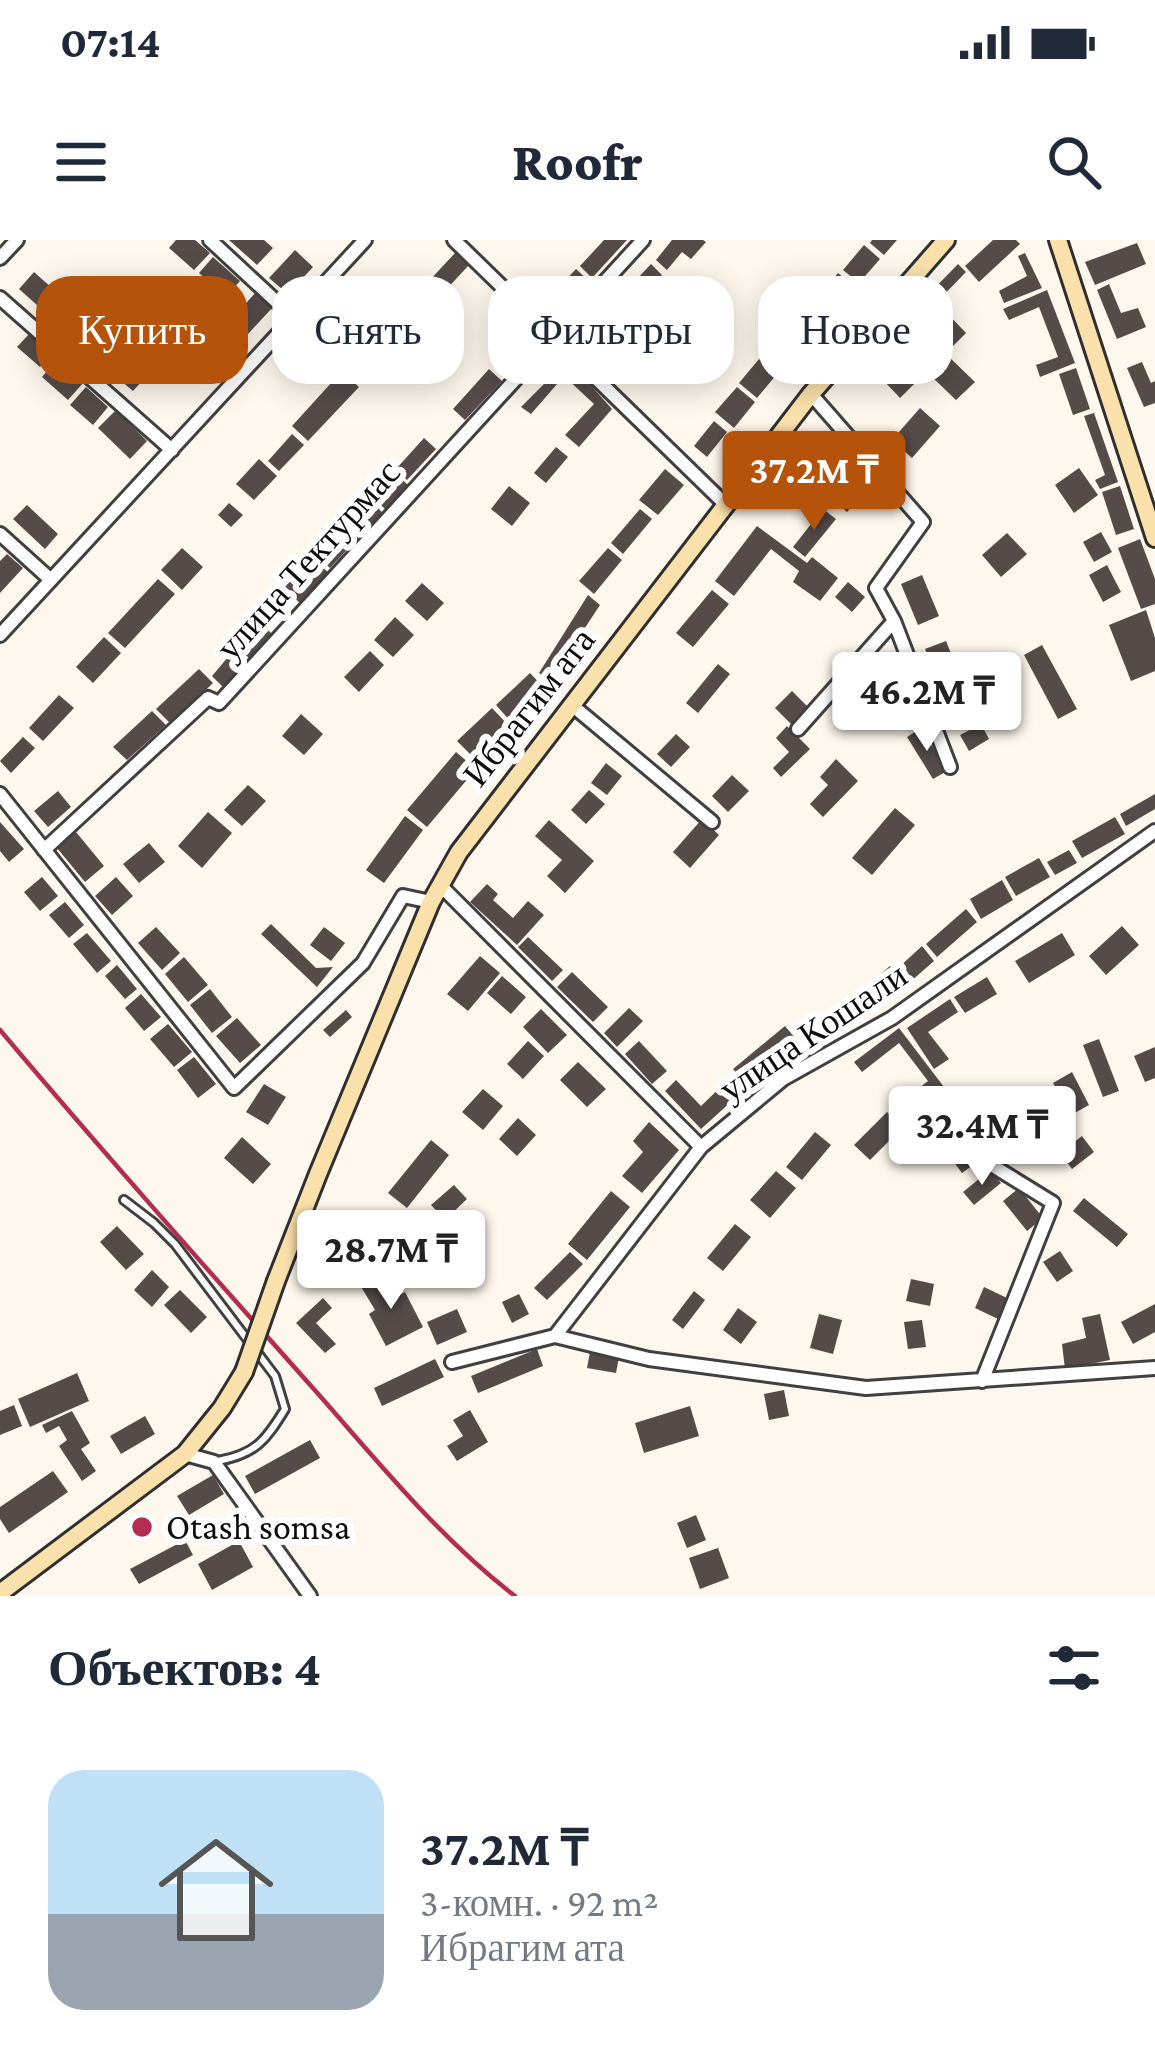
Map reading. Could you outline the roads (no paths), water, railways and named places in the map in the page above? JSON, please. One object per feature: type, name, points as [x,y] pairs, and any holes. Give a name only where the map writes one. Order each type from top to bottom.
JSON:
[{"type":"street","points":[[0,258],[17,240]]},
{"type":"street","points":[[210,240],[272,298]]},
{"type":"street","points":[[332,276],[365,240]]},
{"type":"street","points":[[454,240],[490,276]]},
{"type":"street","name":"улица Тектурмас","points":[[610,276],[643,240]]},
{"type":"street","name":"Ибрагим ата","points":[[185,1454],[244,1372],[318,1174],[436,894],[459,852],[811,394],[946,240]]},
{"type":"street","points":[[1058,240],[1155,538]]},
{"type":"street","points":[[0,298],[172,450]]},
{"type":"street","points":[[0,635],[272,342]]},
{"type":"street","name":"улица Тектурмас","points":[[44,850],[208,698],[219,703],[510,384]]},
{"type":"street","points":[[600,384],[724,504]]},
{"type":"street","points":[[811,394],[922,522],[876,588],[894,621],[950,767]]},
{"type":"street","points":[[0,533],[51,580]]},
{"type":"street","points":[[798,729],[894,621]]},
{"type":"street","points":[[573,706],[712,822]]},
{"type":"street","points":[[0,794],[233,1088],[363,963],[403,896],[436,894],[701,1147]]},
{"type":"street","name":"улица Кошали","points":[[555,1336],[701,1147],[783,1079],[892,1018],[1155,831]]},
{"type":"street","points":[[982,1381],[1053,1203],[993,1166]]},
{"type":"street","points":[[452,1362],[555,1336],[649,1359],[866,1388],[1155,1368]]},
{"type":"street","points":[[0,1593],[185,1454],[214,1462],[310,1596]]},
{"type":"lane","points":[[124,1199],[175,1244],[275,1376],[285,1409],[267,1438],[238,1457],[214,1462]]},
{"type":"railway","points":[[0,1030],[409,1496],[515,1596]]},
{"type":"place","name":"Otash somsa","points":[[142,1527]]}]
